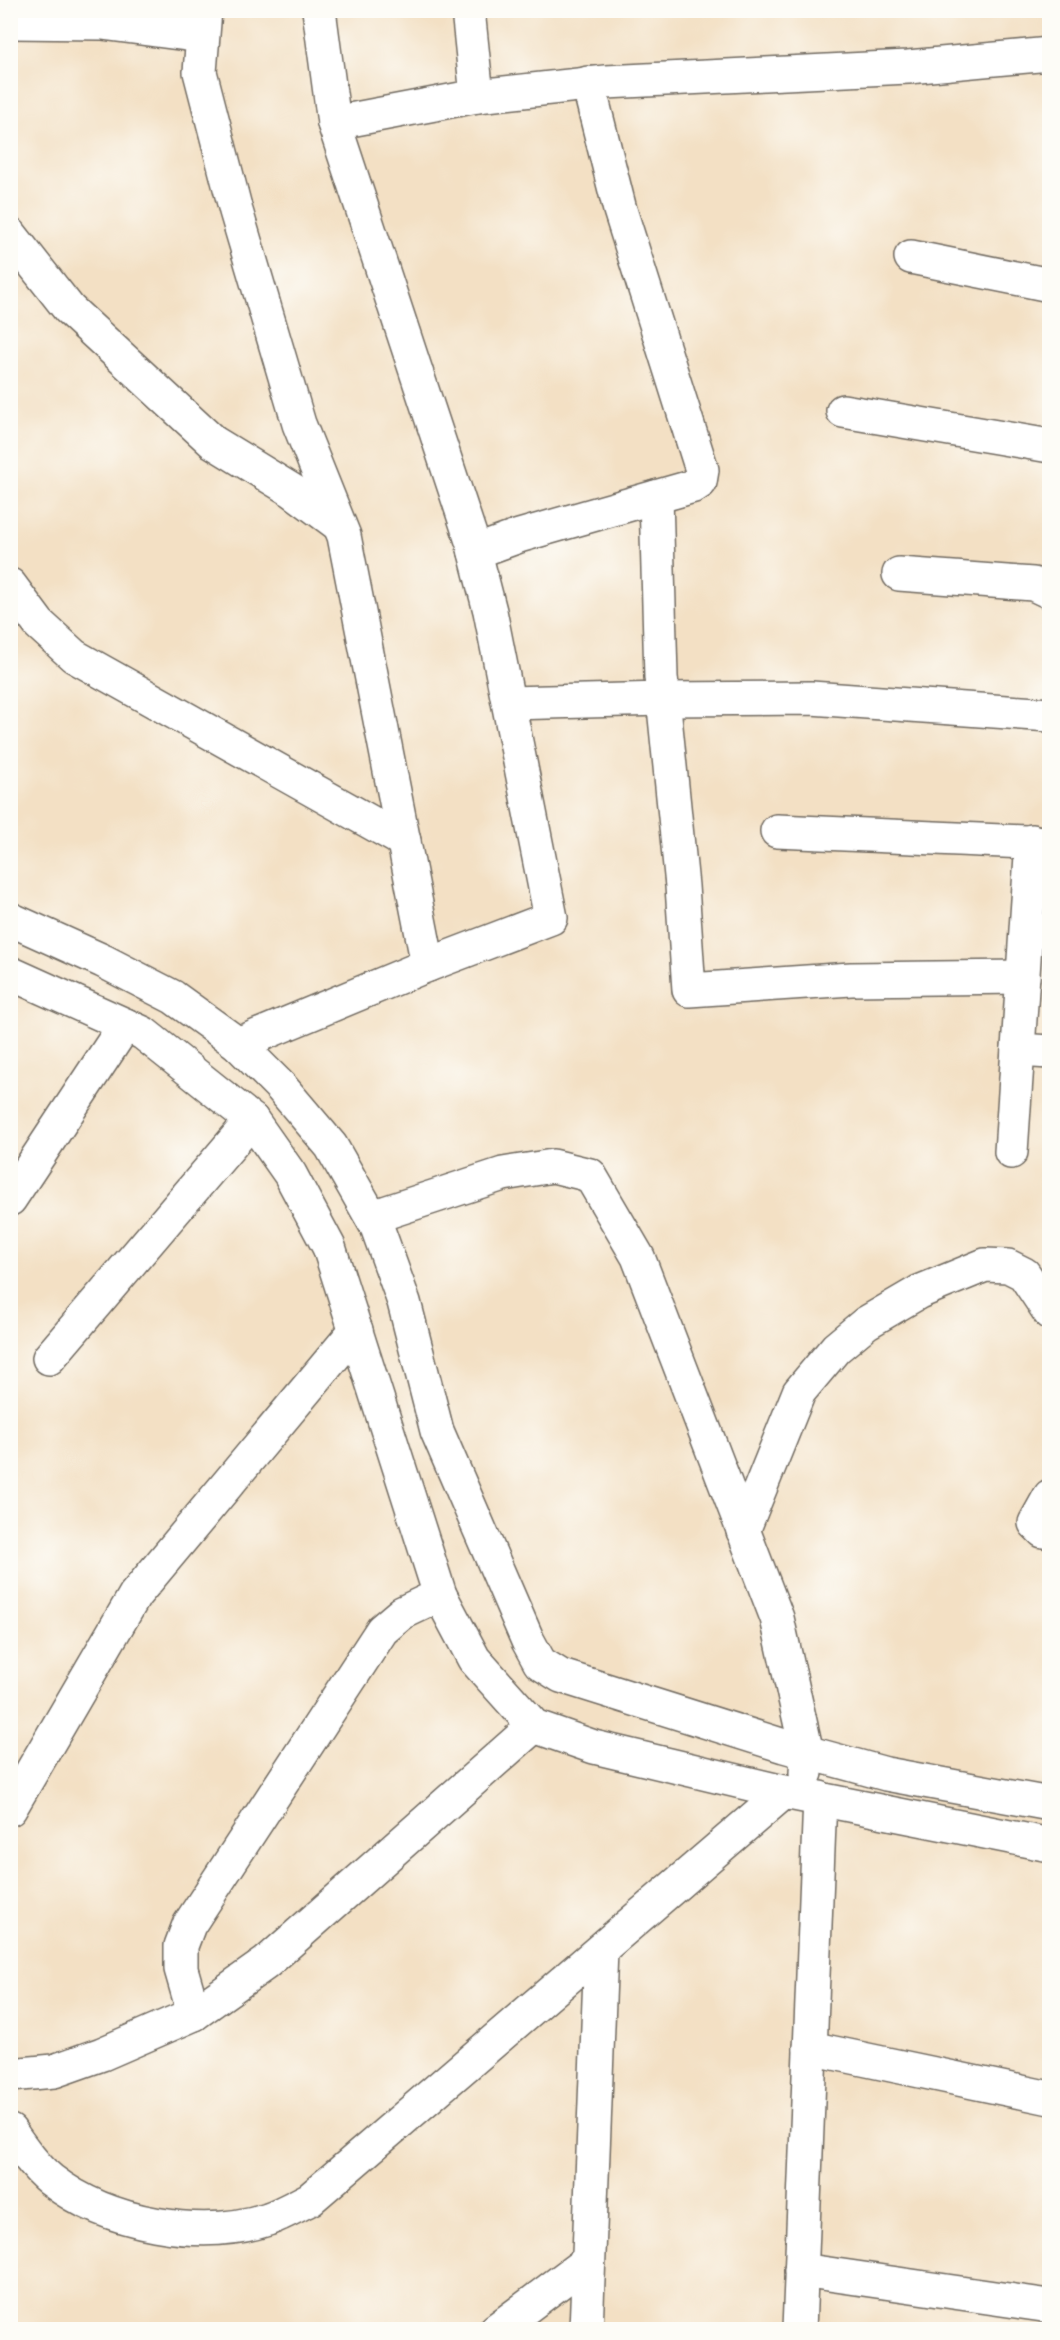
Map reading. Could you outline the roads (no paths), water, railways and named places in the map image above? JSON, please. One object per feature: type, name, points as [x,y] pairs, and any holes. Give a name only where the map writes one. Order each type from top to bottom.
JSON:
[{"type":"street","points":[[238,1044],[428,965],[551,918],[490,611],[475,552],[334,123],[319,10]]},
{"type":"street","points":[[468,10],[477,96]]},
{"type":"street","points":[[10,22],[204,23],[200,72],[236,211],[299,424],[346,548],[428,965]]},
{"type":"street","points":[[334,123],[477,96],[588,83],[908,68],[1050,54]]},
{"type":"street","points":[[475,552],[519,536],[694,486],[700,482],[702,470],[620,210],[588,83]]},
{"type":"street","points":[[10,234],[31,257],[69,309],[213,442],[293,491],[339,525]]},
{"type":"street","points":[[911,257],[1050,285]]},
{"type":"street","points":[[843,411],[1050,446]]},
{"type":"street","points":[[656,497],[663,699],[682,886],[689,990],[851,980],[1023,976]]},
{"type":"street","points":[[899,574],[1033,584],[1050,592]]},
{"type":"street","points":[[10,585],[39,624],[74,656],[404,841]]},
{"type":"street","points":[[509,703],[811,698],[1050,715]]},
{"type":"street","points":[[777,831],[1041,842],[1023,976],[1034,1051],[1011,1152]]},
{"type":"street","points":[[10,919],[103,961],[173,997],[238,1044],[281,1087],[332,1146],[372,1217],[404,1302],[437,1431],[528,1641],[540,1663],[561,1676],[807,1753],[886,1774],[1050,1804]]},
{"type":"street","points":[[10,973],[143,1033],[252,1120],[290,1174],[329,1247],[440,1595],[474,1659],[534,1726],[594,1747],[803,1795],[1050,1845]]},
{"type":"street","points":[[10,1199],[125,1026]]},
{"type":"street","points":[[49,1358],[252,1120]]},
{"type":"street","points":[[372,1217],[503,1174],[553,1167],[590,1175],[638,1257],[777,1618],[807,1753],[803,1795],[810,2048],[799,2330]]},
{"type":"street","points":[[743,1531],[799,1392],[836,1348],[866,1323],[919,1292],[985,1265],[1008,1266],[1024,1274],[1050,1313]]},
{"type":"street","points":[[10,1809],[135,1595],[356,1330]]},
{"type":"street","points":[[1050,1496],[1035,1523],[1043,1531],[1050,1532]]},
{"type":"street","points":[[194,2014],[181,1969],[181,1946],[189,1925],[382,1630],[402,1613],[440,1595]]},
{"type":"street","points":[[10,2075],[54,2072],[194,2014],[266,1964],[534,1726]]},
{"type":"street","points":[[10,2131],[21,2147],[51,2179],[86,2201],[128,2217],[171,2228],[217,2229],[268,2219],[310,2199],[601,1950],[803,1795]]},
{"type":"street","points":[[586,2330],[601,1950]]},
{"type":"street","points":[[810,2048],[1050,2098]]},
{"type":"street","points":[[496,2330],[588,2261]]},
{"type":"street","points":[[801,2270],[1050,2306]]}]
